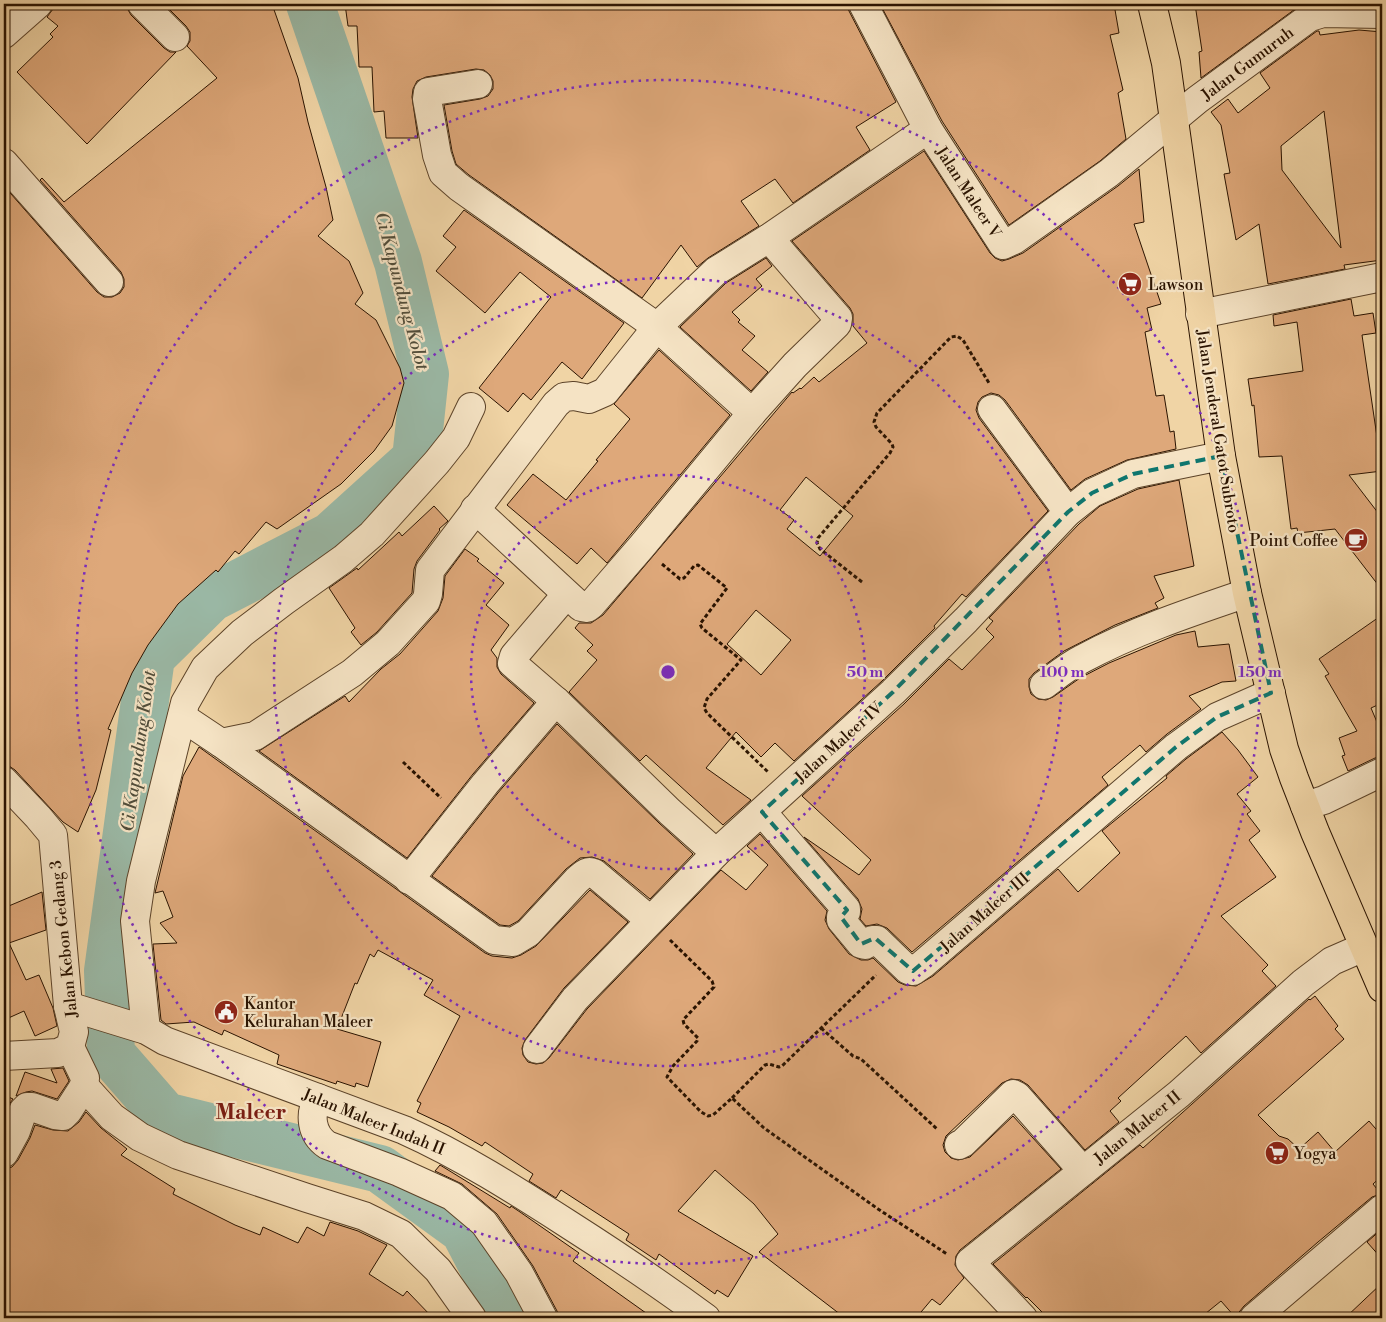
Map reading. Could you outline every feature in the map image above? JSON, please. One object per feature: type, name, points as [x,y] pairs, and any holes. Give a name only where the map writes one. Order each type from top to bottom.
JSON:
[{"type":"main road","name":"Jalan Jenderal Gatot Subroto","points":[[1152,4],[1166,63],[1220,456],[1247,593],[1284,749],[1305,806],[1382,988]]},
{"type":"street","points":[[4,34],[38,4]]},
{"type":"street","points":[[142,4],[175,37]]},
{"type":"street","name":"Jalan Maleer V","points":[[862,4],[928,129],[1003,245],[1014,240],[1109,172],[1174,119]]},
{"type":"street","name":"Jalan Gumuruh","points":[[1174,119],[1310,17],[1322,13],[1382,14]]},
{"type":"street","points":[[478,84],[428,92],[427,99],[437,155],[443,173],[458,187],[657,327],[752,412]]},
{"type":"street","points":[[222,743],[255,736],[352,674],[388,643],[426,601],[430,570],[556,404],[564,397],[574,396],[589,399],[605,392],[657,327],[716,272],[928,129]]},
{"type":"street","points":[[4,163],[109,282]]},
{"type":"street","points":[[475,509],[566,595],[581,607],[587,608],[642,546],[752,412],[795,365],[837,324],[838,318],[769,238]]},
{"type":"street","points":[[1200,314],[1382,277]]},
{"type":"street","points":[[146,1030],[135,921],[137,903],[169,762],[185,703],[205,668],[242,633],[343,559],[372,534],[442,456],[456,438],[472,408]]},
{"type":"street","points":[[992,409],[1068,512]]},
{"type":"street","name":"Jalan Maleer IV","points":[[537,1049],[575,1000],[716,853],[893,692],[966,620],[1068,512],[1092,493],[1133,474],[1220,456]]},
{"type":"street","points":[[1044,685],[1080,659],[1195,610],[1247,593]]},
{"type":"street","points":[[566,595],[512,660],[512,663],[556,701],[670,812],[716,853]]},
{"type":"street","name":"Jalan Maleer III","points":[[762,812],[846,909],[841,920],[861,944],[865,945],[872,940],[877,940],[908,970],[913,971],[924,964],[1176,746],[1217,717],[1271,693]]},
{"type":"street","points":[[409,880],[485,784],[556,701]]},
{"type":"street","points":[[182,717],[222,743],[494,940],[513,942],[528,933],[563,894],[585,873],[590,871],[594,872],[650,920]]},
{"type":"street","points":[[1305,806],[1324,800],[1382,772]]},
{"type":"street","name":"Jalan Kebon Gedang 3","points":[[4,781],[53,835],[73,1008],[74,1032],[70,1047]]},
{"type":"street","name":"Jalan Maleer II","points":[[970,1262],[1179,1094],[1303,983],[1332,961],[1364,947]]},
{"type":"street","name":"Jalan Maleer Indah II","points":[[73,1008],[146,1030],[165,1041],[404,1130],[464,1160],[519,1192],[652,1279],[706,1318]]},
{"type":"street","points":[[4,1056],[58,1054],[70,1047],[85,1078],[84,1086],[63,1116],[32,1107],[23,1111],[16,1131],[4,1153]]},
{"type":"street","points":[[84,1086],[112,1117],[140,1137],[178,1155],[364,1216],[402,1234],[438,1270],[472,1318]]},
{"type":"street","points":[[959,1145],[1013,1094],[1017,1096],[1083,1171]]},
{"type":"street","points":[[318,1098],[313,1106],[311,1119],[320,1140],[327,1145],[399,1172],[452,1196],[484,1223],[519,1273],[543,1318]]},
{"type":"street","points":[[1254,1318],[1382,1209]]},
{"type":"street","points":[[970,1262],[1023,1318]]},
{"type":"path","points":[[862,582],[820,548],[817,543],[818,538],[890,453],[893,447],[876,427],[874,422],[877,413],[952,337],[958,336],[963,340],[998,397],[992,409]]},
{"type":"path","points":[[642,546],[680,579],[684,578],[696,565],[727,588],[700,624],[702,628],[741,660],[707,699],[704,708],[786,789]]},
{"type":"path","points":[[403,762],[460,816]]},
{"type":"path","points":[[650,920],[712,981],[714,987],[683,1020],[684,1024],[698,1038],[673,1066],[667,1077],[701,1112],[708,1116],[713,1115],[732,1098],[765,1065],[782,1066],[895,958]]},
{"type":"path","points":[[822,1028],[853,1056],[861,1059],[952,1142],[959,1145]]},
{"type":"path","points":[[732,1098],[764,1128],[878,1209],[963,1265],[967,1265],[970,1262]]},
{"type":"highlighted area","points":[[1221,456],[1271,693],[1217,717],[1176,747],[913,971],[875,938],[861,944],[841,917],[847,910],[762,812],[893,692],[1068,512],[1092,493],[1133,474]]},
{"type":"building","points":[[53,4],[127,4],[131,15],[164,48],[170,52],[176,52],[87,144],[17,72],[53,37],[50,34],[58,26],[47,17],[53,9]]},
{"type":"building","points":[[164,4],[272,4],[298,78],[333,220],[318,236],[349,261],[363,293],[355,304],[376,320],[400,368],[404,383],[392,426],[374,451],[341,484],[277,529],[266,522],[239,554],[235,551],[218,572],[216,570],[178,604],[148,645],[132,673],[108,729],[111,730],[96,790],[78,832],[63,822],[15,770],[9,766],[4,766],[4,186],[97,292],[104,297],[112,297],[120,293],[124,287],[124,279],[121,272],[40,180],[42,178],[64,202],[217,78],[187,46],[190,41],[190,32]]},
{"type":"building","points":[[345,4],[847,4],[896,102],[856,127],[870,150],[793,203],[775,179],[741,201],[759,226],[697,267],[681,245],[642,298],[456,164],[444,105],[488,96],[493,89],[493,81],[484,70],[476,69],[426,77],[417,81],[412,97],[418,138],[386,138],[384,111],[374,112],[372,67],[359,67],[357,26],[348,26]]},
{"type":"building","points":[[880,4],[1114,4],[1119,33],[1110,35],[1123,90],[1118,93],[1126,139],[1100,161],[1009,225],[942,121]]},
{"type":"building","points":[[1195,4],[1302,4],[1201,78],[1199,52],[1202,51]]},
{"type":"building","points":[[1359,30],[1382,32],[1382,260],[1344,265],[1345,269],[1268,284],[1259,224],[1236,240],[1224,174],[1230,173],[1221,125],[1211,112],[1228,99],[1238,113],[1270,88],[1260,73],[1317,31],[1319,31],[1320,35]],"holes":[[[1324,111],[1341,248],[1282,170],[1281,146]]]},
{"type":"building","points":[[924,151],[990,253],[1002,261],[1023,253],[1139,169],[1144,222],[1134,224],[1161,304],[1147,308],[1152,330],[1145,332],[1156,396],[1164,395],[1170,432],[1174,431],[1176,449],[1127,460],[1085,479],[1071,490],[1005,400],[999,395],[991,393],[982,397],[978,402],[976,410],[979,418],[1048,511],[966,597],[962,594],[934,626],[935,628],[882,681],[794,761],[775,743],[761,757],[736,732],[706,768],[751,800],[723,825],[646,755],[640,761],[569,692],[597,660],[587,651],[593,645],[575,628],[579,623],[591,623],[603,615],[792,392],[801,389],[814,377],[819,382],[867,343],[853,326],[853,314],[850,308],[792,241]],"holes":[[[806,477],[853,516],[820,556],[787,529],[794,520],[780,510]],[[756,610],[791,640],[761,675],[727,644]]]},
{"type":"building","points":[[464,210],[624,323],[582,379],[562,362],[531,400],[523,393],[508,412],[479,388],[551,297],[520,272],[485,313],[436,271],[456,247],[443,236]]},
{"type":"building","points":[[766,258],[772,266],[756,279],[762,286],[732,312],[740,320],[738,322],[755,336],[742,350],[768,372],[751,391],[680,327],[726,283]]},
{"type":"building","points":[[1351,299],[1354,316],[1373,313],[1376,333],[1362,335],[1382,471],[1349,475],[1382,518],[1382,590],[1335,529],[1298,533],[1297,528],[1291,529],[1282,456],[1259,457],[1254,405],[1252,406],[1248,379],[1303,371],[1297,322],[1274,326],[1273,315]]},
{"type":"building","points":[[659,350],[730,415],[607,563],[591,548],[577,564],[507,505],[533,474],[566,500],[630,419],[614,404]]},
{"type":"building","points":[[1179,480],[1194,566],[1154,576],[1164,598],[1155,603],[1158,608],[1115,625],[1064,651],[1034,673],[1029,679],[1029,687],[1031,694],[1038,699],[1046,700],[1080,678],[1109,663],[1176,635],[1195,631],[1198,647],[1229,644],[1236,681],[1222,682],[1189,696],[1201,709],[1146,752],[1140,745],[1102,777],[1108,785],[912,952],[887,928],[877,924],[866,926],[860,919],[862,909],[858,899],[804,837],[859,875],[871,860],[802,796],[904,704],[949,659],[962,670],[994,637],[986,629],[993,621],[989,618],[1079,524],[1100,506],[1138,489]]},
{"type":"building","points":[[434,506],[448,521],[439,529],[417,561],[414,569],[412,593],[377,632],[361,645],[351,632],[355,628],[329,588],[357,568],[358,570],[399,532],[402,536]]},
{"type":"building","points":[[465,549],[479,559],[477,561],[504,583],[486,605],[509,625],[491,650],[497,658],[497,667],[501,674],[534,703],[473,774],[407,858],[259,751],[345,696],[349,702],[381,669],[400,654],[438,611],[443,598],[445,576]]},
{"type":"building","points":[[1382,615],[1382,703],[1371,708],[1382,734],[1382,757],[1375,758],[1348,771],[1342,756],[1345,755],[1339,738],[1357,731],[1325,676],[1329,674],[1319,659]]},
{"type":"building","points":[[557,724],[693,854],[650,899],[604,861],[592,857],[580,858],[566,869],[518,921],[509,926],[500,925],[432,876],[497,794]]},
{"type":"building","points":[[1222,732],[1258,777],[1237,794],[1251,811],[1247,814],[1260,831],[1249,840],[1276,877],[1221,916],[1268,965],[1262,971],[1276,986],[1201,1053],[1186,1036],[1118,1098],[1121,1101],[1110,1111],[1119,1122],[1085,1150],[1028,1085],[1020,1080],[1011,1079],[1002,1083],[946,1136],[943,1145],[945,1152],[951,1158],[958,1160],[970,1157],[1013,1116],[1061,1169],[960,1250],[956,1256],[955,1265],[964,1278],[940,1305],[932,1299],[916,1318],[845,1318],[759,1252],[778,1234],[754,1204],[715,1170],[678,1211],[753,1256],[728,1297],[717,1290],[715,1294],[659,1254],[656,1260],[626,1240],[629,1234],[561,1190],[556,1198],[529,1181],[533,1174],[485,1142],[482,1146],[449,1127],[417,1112],[421,1103],[417,1101],[460,1016],[424,995],[433,980],[378,950],[374,957],[370,954],[357,984],[355,983],[337,1029],[381,1042],[368,1087],[356,1083],[355,1087],[337,1081],[336,1084],[277,1064],[279,1055],[224,1030],[222,1035],[194,1022],[166,1024],[161,1020],[153,944],[177,943],[160,923],[173,917],[163,891],[155,893],[183,776],[199,747],[485,953],[492,956],[512,958],[536,946],[590,890],[628,922],[564,988],[525,1040],[522,1048],[523,1055],[528,1062],[536,1064],[543,1063],[549,1058],[587,1009],[721,870],[746,890],[768,865],[747,846],[760,834],[827,911],[825,920],[829,929],[849,954],[861,960],[873,958],[898,982],[916,986],[933,976],[1058,869],[1078,892],[1120,853],[1102,831],[1167,778],[1166,776],[1186,759]]},
{"type":"building","points":[[42,892],[46,930],[9,943],[26,980],[39,975],[53,1008],[57,1026],[35,1036],[24,1011],[4,1020],[4,908]]},
{"type":"building","points":[[1315,996],[1338,1026],[1335,1029],[1344,1039],[1258,1115],[1279,1136],[1288,1139],[1299,1149],[1318,1132],[1335,1152],[1369,1121],[1382,1136],[1382,1176],[1373,1184],[1381,1194],[1372,1197],[1318,1242],[1244,1306],[1235,1317],[1221,1301],[1200,1318],[1048,1318],[993,1264],[1140,1145],[1143,1148],[1309,999]]},
{"type":"building","points":[[63,1068],[69,1081],[57,1099],[32,1091],[16,1096],[25,1072],[57,1083],[51,1069]]},
{"type":"building","points":[[4,1095],[13,1099],[8,1106],[4,1119]]},
{"type":"building","points":[[86,1112],[101,1128],[127,1149],[121,1155],[175,1189],[173,1194],[235,1225],[260,1235],[263,1227],[298,1243],[307,1227],[324,1236],[330,1222],[358,1231],[387,1245],[369,1274],[403,1296],[407,1291],[433,1318],[4,1318],[4,1169],[12,1167],[18,1160],[35,1125],[53,1130],[68,1131],[79,1122]]},
{"type":"building","points":[[440,1165],[510,1208],[511,1206],[579,1253],[573,1261],[653,1318],[559,1318],[533,1266],[497,1214],[462,1184],[435,1171]]},
{"type":"building","points":[[1382,1229],[1382,1259],[1367,1242]]},
{"type":"building","points":[[1382,1283],[1382,1318],[1345,1318]]},
{"type":"waterway","name":"Ci Kapundung Kolot","points":[[310,4],[398,262],[425,374],[416,459],[331,536],[211,598],[151,657],[108,971],[111,1054],[165,1116],[380,1169],[464,1230],[510,1318]]},
{"type":"place","name":"Lawson","points":[[1130,284]]},
{"type":"place","name":"Point Coffee","points":[[1356,540]]},
{"type":"place","name":"Kantor Kelurahan Maleer","points":[[226,1012]]},
{"type":"place","name":"Yogya","points":[[1277,1153]]},
{"type":"district","name":"Maleer","points":[[251,1112]]}]
